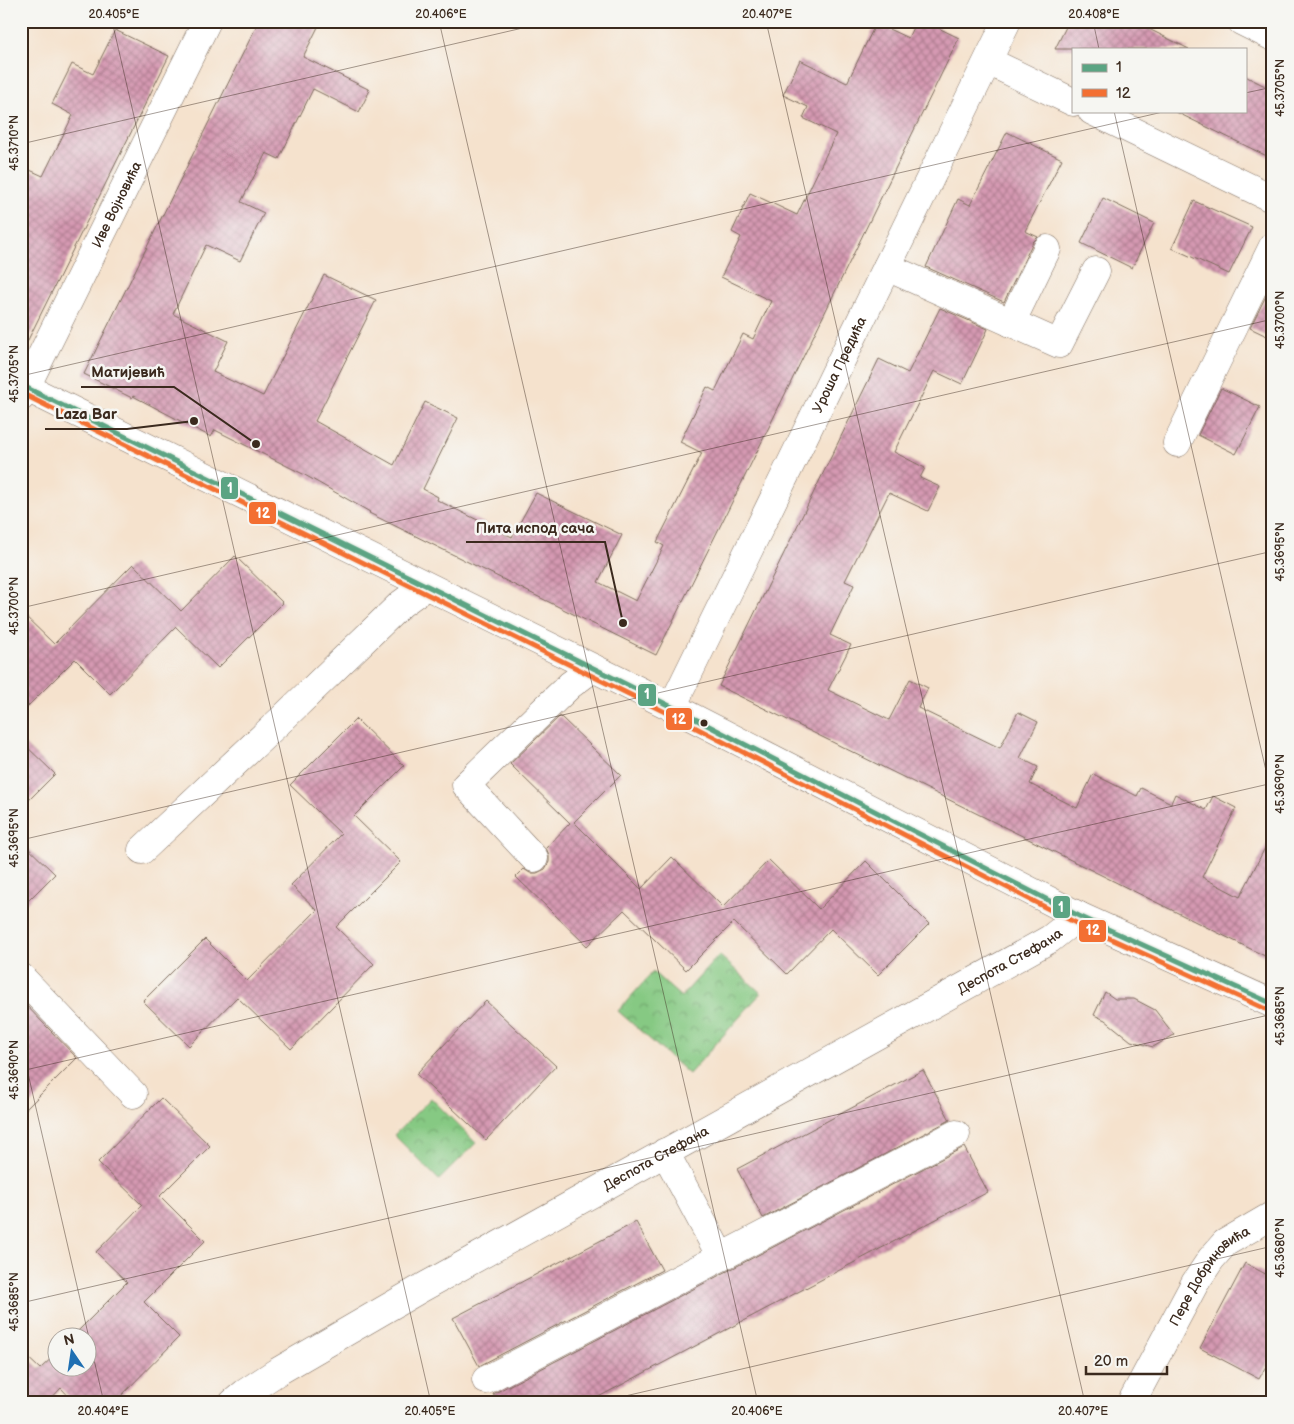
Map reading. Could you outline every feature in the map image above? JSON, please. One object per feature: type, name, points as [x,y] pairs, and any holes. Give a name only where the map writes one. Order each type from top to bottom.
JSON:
[{"type":"street","name":"Иве Војновића","points":[[23,390],[207,21]]},
{"type":"street","name":"Уроша Предића","points":[[672,707],[1008,21]]},
{"type":"street","points":[[1241,21],[1273,37]]},
{"type":"street","points":[[988,61],[1072,102]]},
{"type":"street","points":[[1094,112],[1273,199]]},
{"type":"street","points":[[1177,443],[1273,246]]},
{"type":"street","points":[[1011,323],[1047,249]]},
{"type":"street","points":[[888,267],[1058,344],[1096,271]]},
{"type":"street","points":[[23,390],[672,707],[1079,916],[1273,1004]]},
{"type":"street","points":[[142,850],[401,604],[426,586]]},
{"type":"street","points":[[534,858],[466,786],[570,685],[593,668]]},
{"type":"street","name":"Деспота Стефана","points":[[233,1403],[253,1387],[420,1289],[1050,939],[1079,916]]},
{"type":"street","points":[[21,977],[133,1094]]},
{"type":"street","points":[[486,1380],[956,1134]]},
{"type":"street","points":[[665,1152],[721,1257]]},
{"type":"street","name":"Пере Добриновића","points":[[1131,1403],[1195,1283],[1211,1259],[1225,1243],[1273,1215]]},
{"type":"green space","points":[[719,955],[761,993],[689,1074],[618,1011],[653,972],[681,997]]},
{"type":"green space","points":[[431,1098],[476,1143],[439,1180],[394,1135]]},
{"type":"building","points":[[259,21],[321,21],[303,57],[370,90],[359,112],[313,89],[279,159],[266,153],[241,202],[264,213],[240,261],[206,245],[173,314],[228,341],[213,372],[263,396],[324,275],[376,300],[315,421],[394,465],[425,402],[458,418],[423,489],[438,497],[437,500],[512,537],[536,493],[622,535],[598,582],[636,601],[664,546],[657,542],[702,453],[680,442],[707,387],[715,391],[743,334],[753,339],[771,301],[721,277],[741,237],[732,232],[750,193],[797,215],[836,134],[803,118],[808,107],[783,95],[800,60],[847,83],[876,23],[908,38],[916,21],[924,21],[959,38],[656,655],[369,513],[303,474],[215,430],[211,437],[133,396],[132,398],[84,374]]},
{"type":"building","points":[[1069,21],[1133,21],[1187,48],[1072,48],[1055,49]]},
{"type":"building","points":[[115,30],[169,56],[21,354],[21,166],[43,176],[73,115],[52,104],[72,64],[93,74]]},
{"type":"building","points":[[1246,76],[1273,90],[1273,159],[1176,112],[1246,112]]},
{"type":"building","points":[[1007,132],[1062,159],[1025,231],[1038,237],[1033,242],[1004,302],[926,267],[958,199],[970,205]]},
{"type":"building","points":[[1103,198],[1154,223],[1132,268],[1081,243]]},
{"type":"building","points":[[1194,201],[1252,227],[1229,274],[1172,248]]},
{"type":"building","points":[[1273,282],[1273,339],[1250,328]]},
{"type":"building","points":[[940,308],[988,329],[962,384],[934,371],[894,452],[925,468],[920,478],[940,487],[928,511],[889,493],[845,581],[854,585],[830,635],[851,645],[828,690],[889,720],[910,679],[928,688],[918,708],[1000,748],[1018,712],[1038,722],[1020,758],[1038,767],[1030,784],[1077,808],[1093,774],[1137,796],[1141,788],[1171,803],[1175,794],[1206,810],[1213,796],[1236,808],[1202,877],[1240,897],[1273,832],[1273,960],[719,686],[879,359],[908,373]]},
{"type":"building","points":[[1221,388],[1260,407],[1236,454],[1198,435]]},
{"type":"building","points":[[235,556],[283,603],[218,668],[176,627],[110,694],[75,659],[21,713],[21,612],[54,644],[133,564],[181,611]]},
{"type":"building","points":[[560,716],[621,775],[574,822],[641,889],[672,857],[723,907],[769,860],[819,909],[866,861],[929,924],[878,975],[831,929],[787,974],[734,922],[686,970],[624,910],[587,946],[516,877],[524,869],[530,873],[537,873],[545,869],[549,862],[546,848],[570,823],[510,764]]},
{"type":"building","points":[[356,719],[404,766],[354,816],[401,862],[336,927],[374,964],[291,1049],[237,997],[189,1046],[143,1001],[205,939],[247,981],[317,910],[291,885],[341,834],[290,785]]},
{"type":"building","points":[[21,741],[55,774],[21,808]]},
{"type":"building","points":[[21,841],[55,874],[21,908]]},
{"type":"building","points":[[1105,992],[1115,999],[1134,999],[1155,1010],[1174,1035],[1153,1047],[1131,1041],[1105,1020],[1094,1015]]},
{"type":"building","points":[[21,1000],[77,1058],[21,1114]]},
{"type":"building","points":[[486,1001],[556,1066],[486,1140],[416,1074]]},
{"type":"building","points":[[923,1070],[950,1120],[763,1218],[737,1169]]},
{"type":"building","points":[[161,1098],[210,1146],[160,1196],[205,1241],[144,1302],[179,1337],[114,1403],[75,1403],[61,1388],[47,1403],[21,1403],[21,1351],[40,1369],[48,1361],[48,1376],[98,1376],[98,1326],[83,1326],[127,1282],[96,1252],[142,1205],[98,1162]]},
{"type":"building","points":[[964,1147],[988,1192],[587,1403],[498,1403],[493,1394]]},
{"type":"building","points":[[636,1222],[662,1270],[479,1366],[453,1318]]},
{"type":"building","points":[[1245,1263],[1273,1278],[1273,1353],[1259,1379],[1200,1348]]},
{"type":"transit line","name":"1","points":[[21,385],[672,707],[1079,916],[1273,1004]]},
{"type":"transit line","name":"12","points":[[21,393],[669,714],[1076,923],[1270,1011]]},
{"type":"place","name":"Laza Bar","points":[[194,421]]},
{"type":"place","name":"Матијевић","points":[[256,444]]},
{"type":"place","name":"Пита испод сача","points":[[623,623]]}]
